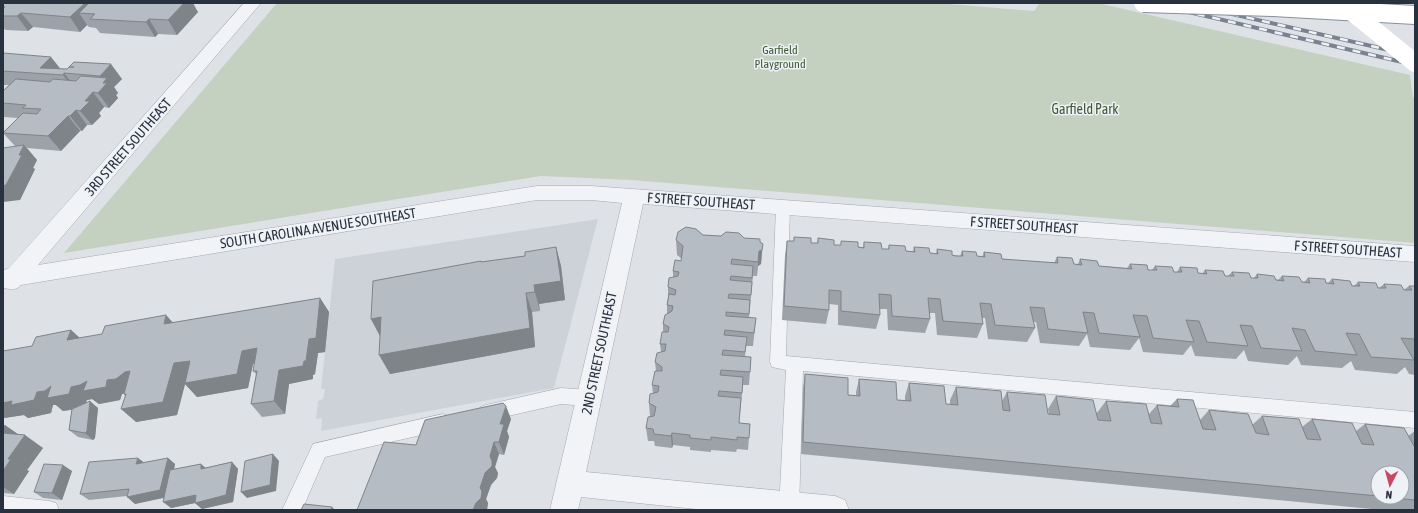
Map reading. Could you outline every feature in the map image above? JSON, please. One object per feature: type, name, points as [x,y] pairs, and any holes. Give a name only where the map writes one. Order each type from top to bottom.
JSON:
[{"type":"main road","points":[[1143,3],[1273,6],[1415,15]]},
{"type":"main road","points":[[1341,3],[1415,63]]},
{"type":"street","name":"3RD STREET SOUTHEAST","points":[[7,282],[253,3]]},
{"type":"street","name":"SOUTH CAROLINA AVENUE SOUTHEAST","points":[[7,282],[510,197],[563,192],[634,196]]},
{"type":"street","name":"F STREET SOUTHEAST","points":[[634,196],[1415,254]]},
{"type":"street","name":"2ND STREET SOUTHEAST","points":[[564,510],[634,196]]},
{"type":"street","points":[[570,483],[789,508],[835,510]]},
{"type":"lane","points":[[783,207],[778,362],[1415,420]]},
{"type":"lane","points":[[789,508],[795,364]]},
{"type":"lane","points":[[292,510],[319,450],[561,396],[589,398]]},
{"type":"lane","points":[[3,505],[49,510]]},
{"type":"shaded area","points":[[598,219],[554,388],[321,431],[322,418],[316,419],[318,401],[323,399],[325,389],[321,389],[335,259]]},
{"type":"green space","name":"Garfield Park","points":[[277,3],[938,3],[1034,11],[1040,3],[1098,3],[1410,75],[1413,97],[1415,98],[1415,243],[631,180],[541,176],[64,253]]},
{"type":"building","points":[[3,3],[85,3],[70,17],[21,13],[17,16],[3,16],[3,8],[5,7],[3,7]]},
{"type":"building","points":[[89,3],[184,3],[168,20],[149,19],[146,22],[90,19],[95,14],[79,13]]},
{"type":"building","points":[[3,53],[51,57],[40,68],[67,69],[74,62],[111,64],[100,76],[3,71]]},
{"type":"building","points":[[81,76],[107,78],[103,83],[107,83],[98,93],[93,92],[85,101],[90,101],[80,111],[76,110],[68,116],[48,136],[3,133],[23,113],[37,114],[41,109],[22,108],[26,105],[3,103],[3,91],[16,79],[50,82],[53,79],[76,81]]},
{"type":"building","points":[[24,145],[19,155],[22,155],[6,185],[3,186],[3,148]]},
{"type":"building","points":[[686,227],[696,229],[703,235],[721,236],[726,232],[739,233],[744,238],[760,239],[760,242],[763,244],[762,250],[759,251],[758,262],[732,259],[731,264],[753,266],[752,278],[731,276],[730,280],[752,282],[751,295],[729,294],[728,298],[750,300],[749,314],[726,312],[726,316],[756,318],[754,333],[725,330],[724,335],[747,337],[745,352],[723,350],[722,355],[751,357],[750,372],[721,370],[720,375],[743,377],[742,393],[719,391],[718,396],[741,398],[739,423],[750,424],[749,438],[737,437],[737,440],[711,437],[711,440],[690,438],[690,435],[672,433],[671,436],[654,434],[653,429],[646,428],[648,417],[654,416],[656,407],[649,403],[650,394],[658,392],[659,386],[652,385],[655,371],[662,371],[662,367],[655,362],[657,353],[665,351],[666,344],[660,344],[662,332],[668,332],[669,327],[663,324],[665,315],[672,311],[673,306],[667,305],[669,294],[675,295],[676,290],[668,287],[669,278],[678,276],[679,272],[673,271],[675,260],[681,261],[683,246],[676,240],[678,232]]},
{"type":"building","points":[[794,237],[811,238],[811,243],[818,243],[818,238],[834,240],[834,245],[841,245],[841,241],[858,242],[858,247],[864,248],[864,242],[881,243],[882,249],[889,249],[889,245],[905,246],[906,251],[915,252],[914,247],[929,248],[930,253],[938,254],[937,249],[952,251],[952,255],[956,256],[963,256],[962,251],[976,252],[977,256],[985,257],[984,252],[1001,254],[1002,259],[1058,263],[1057,257],[1072,258],[1074,264],[1082,265],[1080,259],[1097,261],[1099,266],[1132,269],[1130,264],[1147,265],[1148,270],[1157,270],[1155,266],[1172,267],[1174,272],[1182,272],[1180,267],[1197,268],[1198,273],[1207,274],[1205,270],[1223,271],[1225,276],[1234,276],[1232,272],[1249,273],[1251,278],[1258,278],[1257,274],[1274,276],[1276,280],[1284,281],[1282,276],[1299,277],[1302,282],[1310,283],[1308,278],[1325,279],[1326,283],[1334,284],[1332,279],[1350,281],[1352,286],[1360,286],[1358,282],[1376,283],[1378,288],[1386,288],[1384,284],[1401,285],[1404,290],[1412,290],[1409,286],[1415,286],[1415,341],[1414,339],[1401,338],[1414,360],[1371,357],[1359,334],[1346,333],[1357,355],[1315,351],[1305,330],[1292,328],[1302,351],[1261,348],[1252,326],[1240,325],[1248,346],[1207,342],[1199,321],[1186,320],[1194,342],[1153,338],[1147,316],[1133,315],[1140,337],[1099,333],[1094,313],[1083,312],[1088,333],[1048,329],[1044,308],[1030,307],[1035,328],[995,325],[991,304],[980,303],[983,324],[943,321],[940,299],[928,298],[930,319],[892,316],[891,295],[879,294],[880,315],[841,311],[841,291],[829,290],[829,310],[784,306],[787,241],[794,241]]},
{"type":"building","points":[[556,247],[561,281],[534,285],[535,292],[526,293],[530,328],[379,355],[381,317],[371,319],[373,281],[481,261],[525,256],[525,252]]},
{"type":"building","points":[[320,298],[316,338],[309,339],[306,361],[304,361],[303,366],[279,370],[274,401],[251,404],[257,371],[253,371],[257,348],[242,351],[237,374],[185,383],[190,361],[174,363],[163,402],[121,409],[126,394],[124,394],[130,371],[125,372],[116,379],[107,380],[106,387],[83,391],[87,381],[80,385],[71,387],[69,394],[47,398],[51,386],[45,391],[37,392],[34,400],[11,405],[12,401],[3,403],[3,351],[32,346],[36,337],[71,330],[67,340],[102,334],[105,326],[166,315],[164,324]]},
{"type":"building","points":[[805,374],[848,378],[848,395],[860,396],[859,379],[896,382],[897,400],[911,401],[909,383],[944,386],[946,404],[958,405],[956,387],[1001,391],[1003,410],[1010,411],[1007,392],[1045,395],[1048,414],[1060,415],[1056,396],[1093,400],[1098,420],[1111,421],[1106,401],[1146,404],[1151,423],[1162,424],[1157,405],[1179,407],[1177,399],[1193,400],[1203,429],[1216,430],[1209,410],[1248,414],[1256,433],[1269,435],[1262,416],[1299,419],[1307,439],[1321,440],[1312,419],[1352,423],[1362,444],[1374,445],[1365,424],[1404,428],[1415,446],[1415,500],[1410,500],[1410,465],[1370,465],[1370,495],[803,442]]},
{"type":"building","points":[[90,401],[87,431],[85,433],[69,430],[72,409]]},
{"type":"building","points":[[503,403],[506,406],[500,424],[504,424],[499,442],[494,442],[490,456],[492,466],[485,473],[480,488],[482,491],[481,498],[476,503],[473,510],[357,510],[384,442],[416,445],[425,420]]},
{"type":"building","points":[[3,433],[25,435],[8,459],[11,459],[3,471]]},
{"type":"building","points":[[273,454],[270,485],[241,492],[245,461]]},
{"type":"building","points":[[138,458],[136,464],[168,458],[160,490],[127,497],[129,489],[80,494],[89,462]]},
{"type":"building","points":[[232,462],[226,495],[195,503],[196,495],[163,502],[170,470],[201,464],[201,469]]},
{"type":"building","points":[[44,464],[63,465],[52,493],[34,492]]},
{"type":"building","points":[[304,504],[332,507],[331,510],[301,510]]},
{"type":"railway","points":[[1150,3],[1415,65]]},
{"type":"railway","points":[[1184,3],[1415,56]]},
{"type":"park label","name":"Garfield Playground","points":[[780,57]]}]
